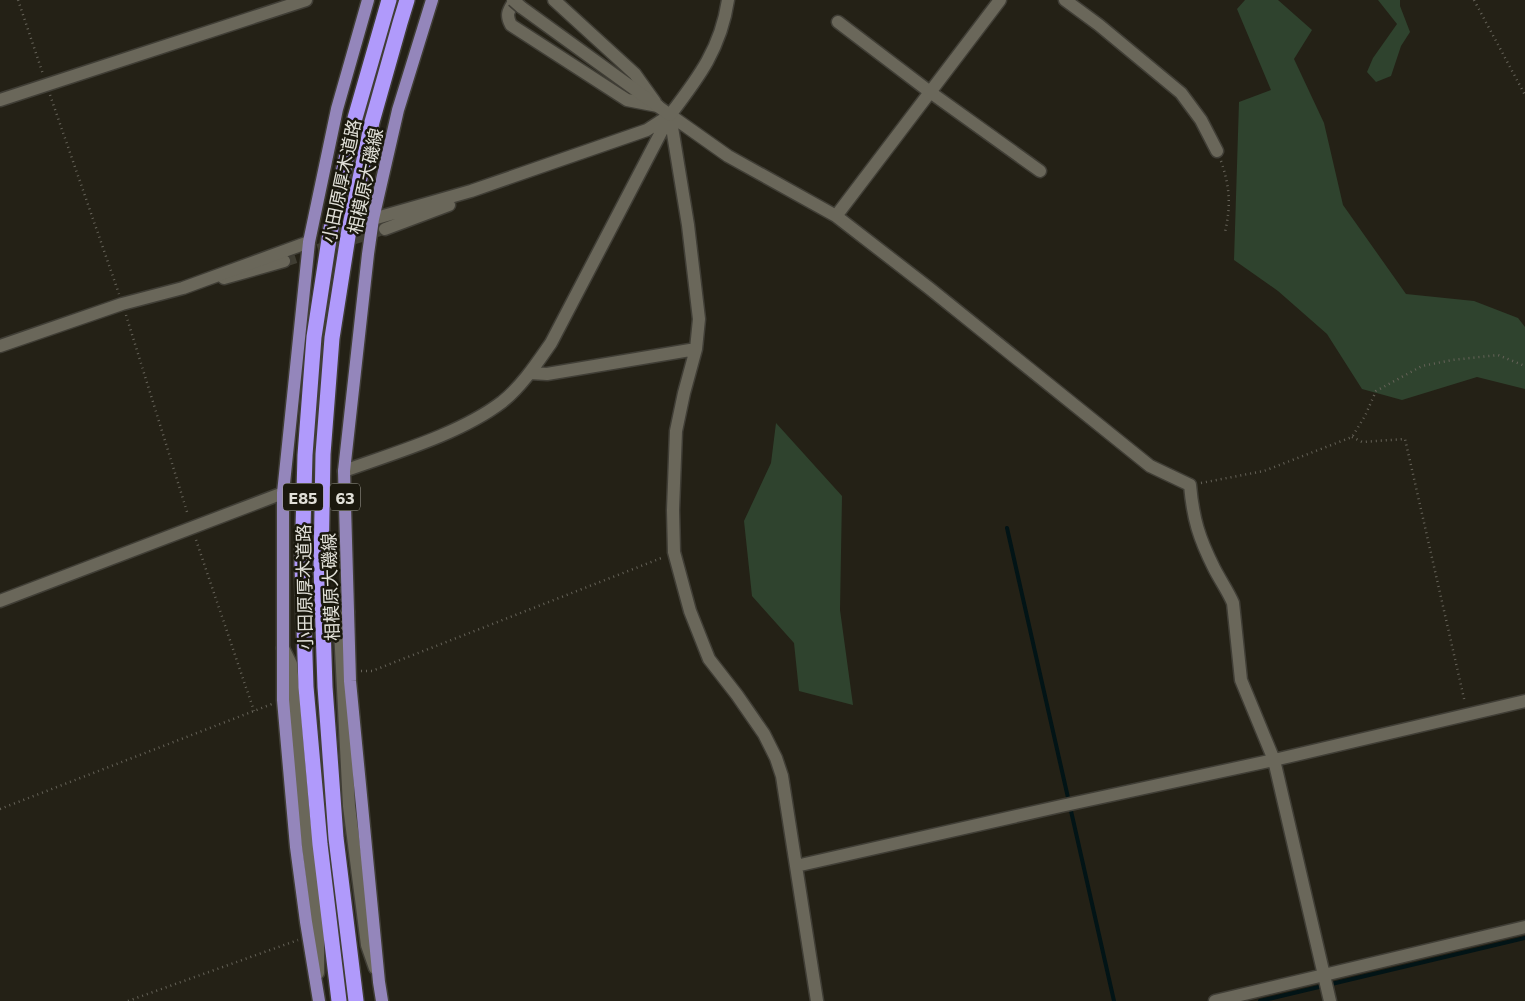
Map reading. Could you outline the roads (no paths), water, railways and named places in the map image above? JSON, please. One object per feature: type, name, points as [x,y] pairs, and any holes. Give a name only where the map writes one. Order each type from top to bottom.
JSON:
[{"type":"highway","name":"小田原厚木道路","points":[[339,1001],[320,844],[306,688],[302,565],[305,455],[314,337],[330,233],[354,118],[389,0]]},
{"type":"highway","name":"小田原厚木道路","points":[[356,1001],[336,838],[325,687],[320,566],[323,454],[332,338],[349,230],[372,122],[407,0]]},
{"type":"main road","points":[[319,997],[296,847],[283,700],[283,493],[309,242],[337,110],[368,0]]},
{"type":"main road","name":"相模原大磯線","points":[[382,1001],[350,671],[344,471],[373,219],[398,110],[432,0]]},
{"type":"street","points":[[0,100],[306,0]]},
{"type":"street","points":[[554,0],[635,74],[658,106]]},
{"type":"street","points":[[344,471],[467,424],[503,401],[530,373],[551,343],[670,115],[695,83],[710,58],[725,18],[728,0]]},
{"type":"street","points":[[836,216],[1000,0]]},
{"type":"street","points":[[1065,0],[1099,25],[1181,93],[1201,120],[1217,151]]},
{"type":"street","points":[[658,106],[627,100],[511,25],[507,18],[508,12],[516,2],[728,156],[836,216],[929,288],[1150,466],[1190,485],[1198,534],[1215,570],[1234,603],[1241,680],[1274,760],[1330,1001]]},
{"type":"street","points":[[838,22],[930,92],[1040,171]]},
{"type":"street","points":[[373,219],[471,191],[647,130],[670,115]]},
{"type":"street","points":[[670,115],[688,225],[699,319],[696,349],[676,431],[673,510],[674,552],[690,610],[709,659],[764,734],[776,758],[782,776],[817,1001]]},
{"type":"street","points":[[385,228],[448,206],[471,191]]},
{"type":"street","points":[[183,288],[309,242]]},
{"type":"street","points":[[0,346],[122,304],[284,261]]},
{"type":"street","points":[[530,373],[547,374],[696,349]]},
{"type":"street","points":[[0,601],[283,493]]},
{"type":"street","points":[[348,612],[340,630],[349,806],[367,945],[379,982]]},
{"type":"street","points":[[283,648],[291,664],[304,816],[318,929],[319,997]]},
{"type":"street","points":[[796,866],[1274,760],[1525,701]]},
{"type":"street","points":[[1215,1001],[1525,927]]},
{"type":"waterway","points":[[1007,528],[1114,1001]]},
{"type":"waterway","points":[[1260,1001],[1525,938]]},
{"type":"tunnel","points":[[284,261],[380,230]]}]
